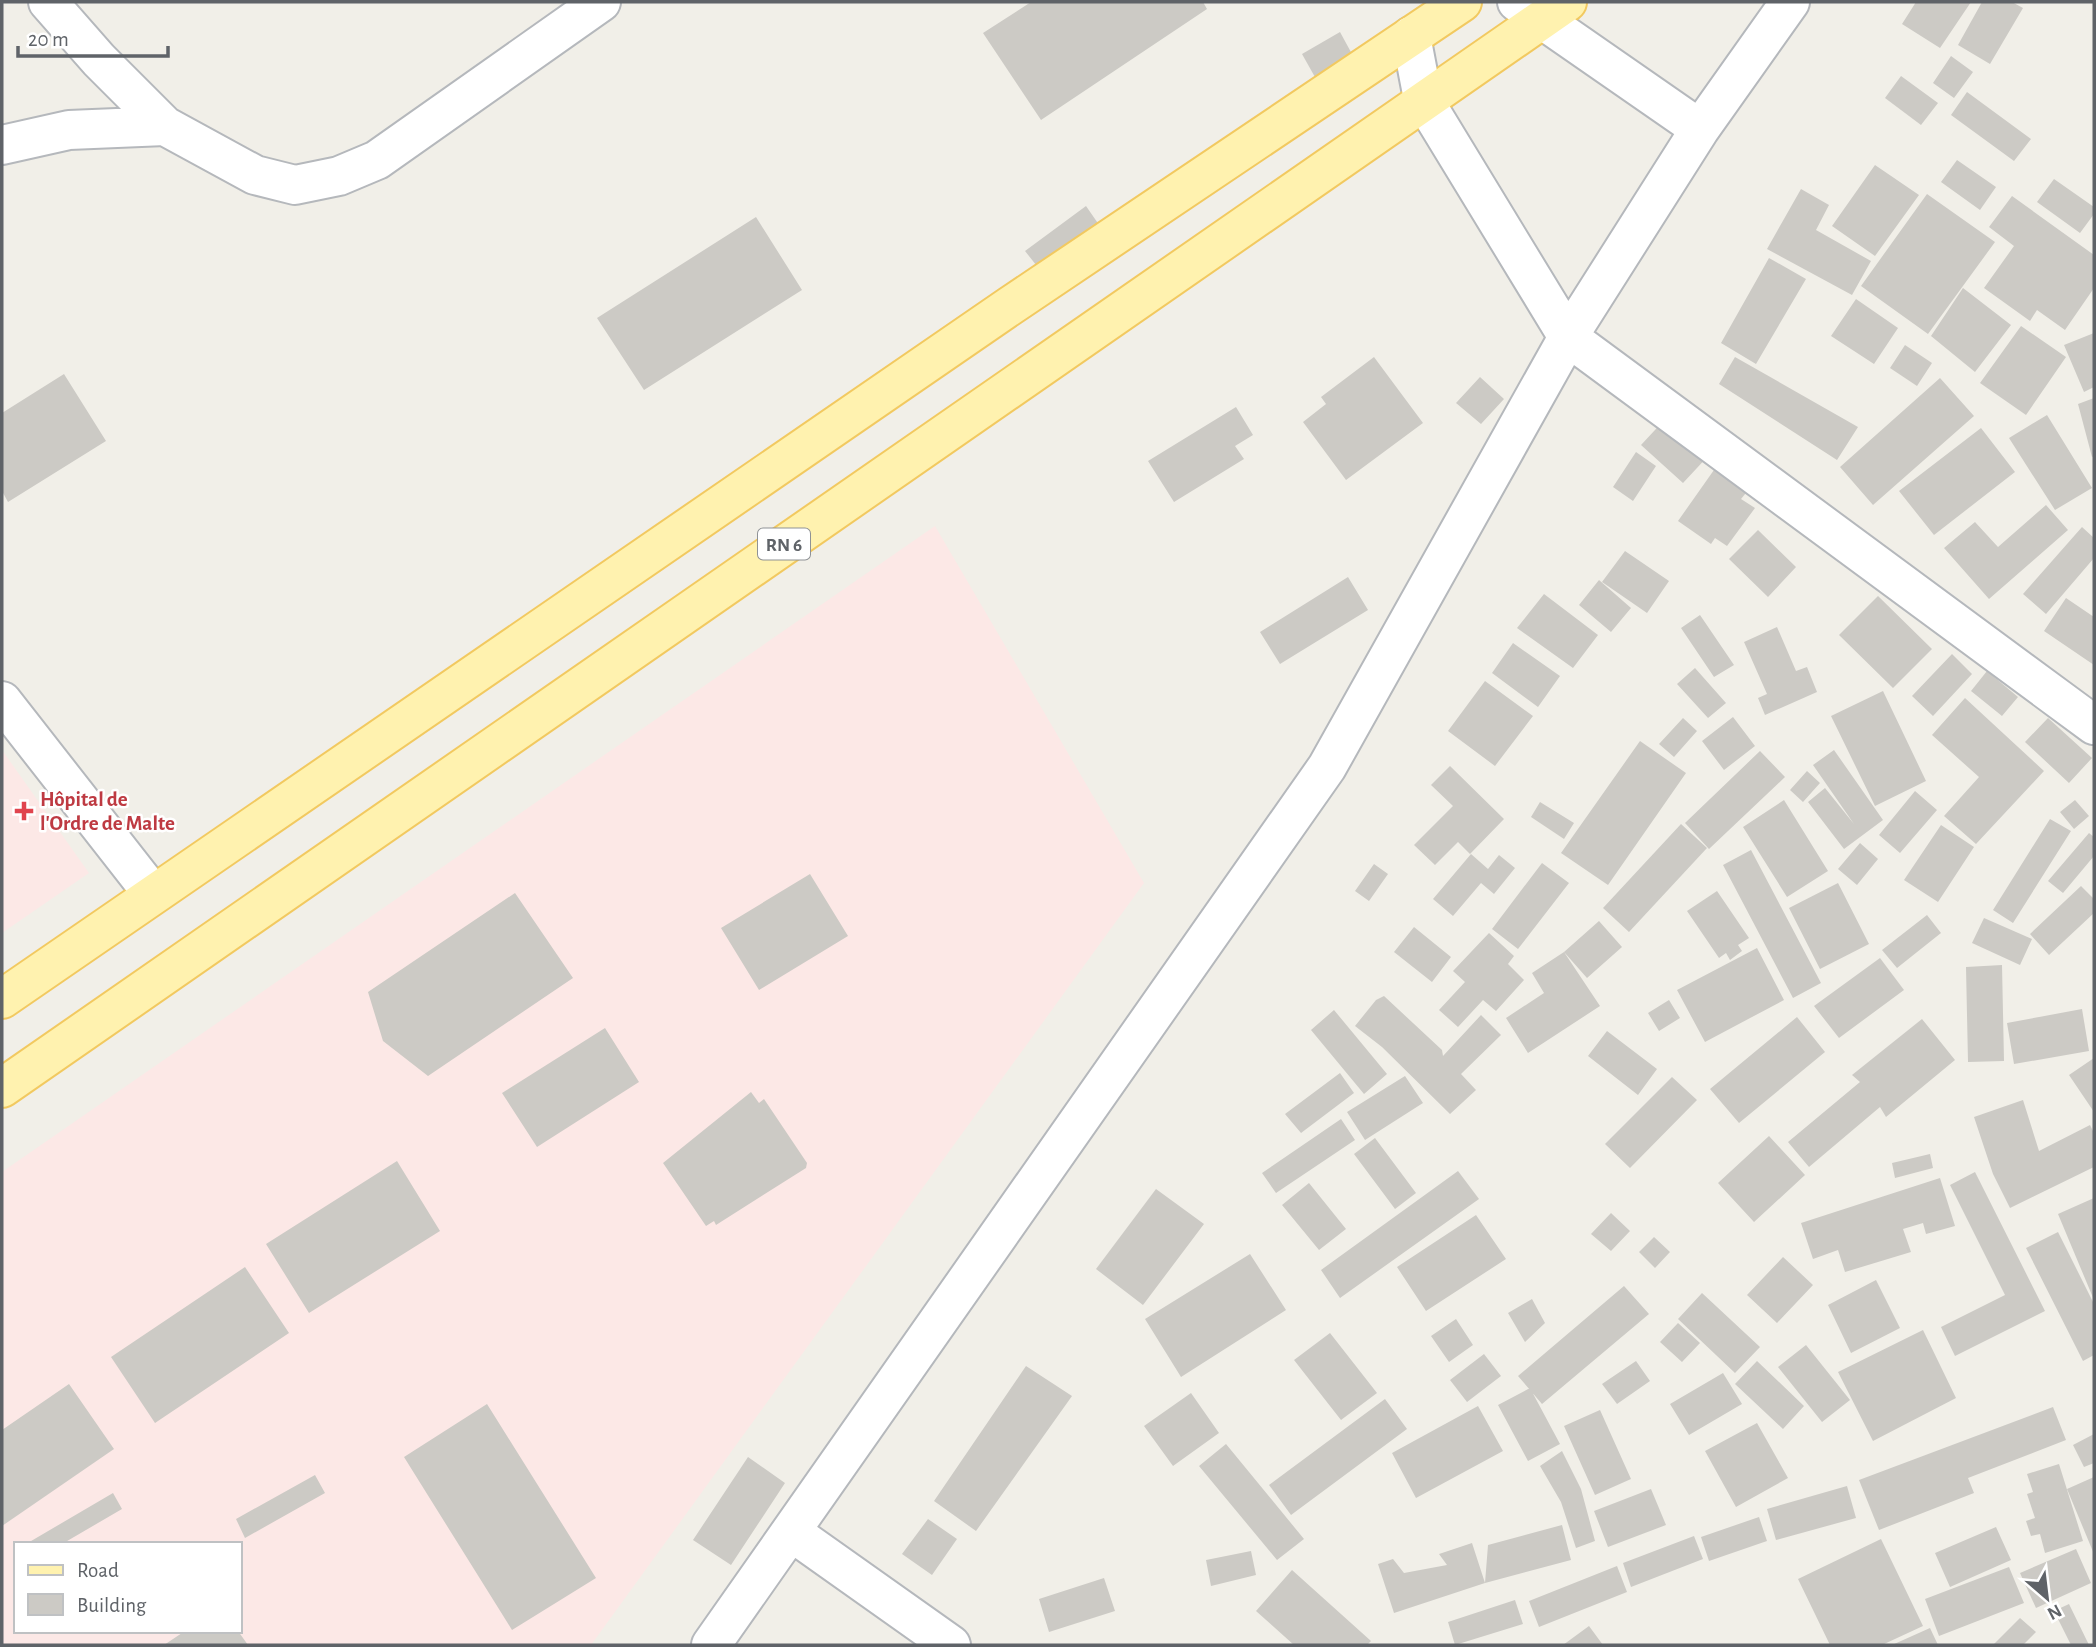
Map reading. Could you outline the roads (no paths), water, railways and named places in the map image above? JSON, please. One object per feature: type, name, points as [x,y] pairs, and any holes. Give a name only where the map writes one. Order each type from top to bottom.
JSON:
[{"type":"main road","points":[[2,999],[1010,306],[1462,2]]},
{"type":"main road","name":"RN 6","points":[[2,1088],[1423,99],[1543,8]]},
{"type":"street","points":[[48,2],[99,60],[166,126],[255,175],[295,184],[339,176],[377,160],[601,2]]},
{"type":"street","points":[[711,1645],[793,1532],[1327,767],[1568,337],[1700,129],[1790,2]]},
{"type":"street","points":[[1543,8],[1700,129]]},
{"type":"street","points":[[1411,37],[1423,99],[1568,337],[2094,725]]},
{"type":"street","points":[[2,145],[69,130],[166,126]]},
{"type":"street","points":[[2,701],[153,894]]},
{"type":"street","points":[[793,1532],[951,1645]]},
{"type":"place","name":"Hôpital de l'Ordre de Malte","points":[[24,811]]}]
